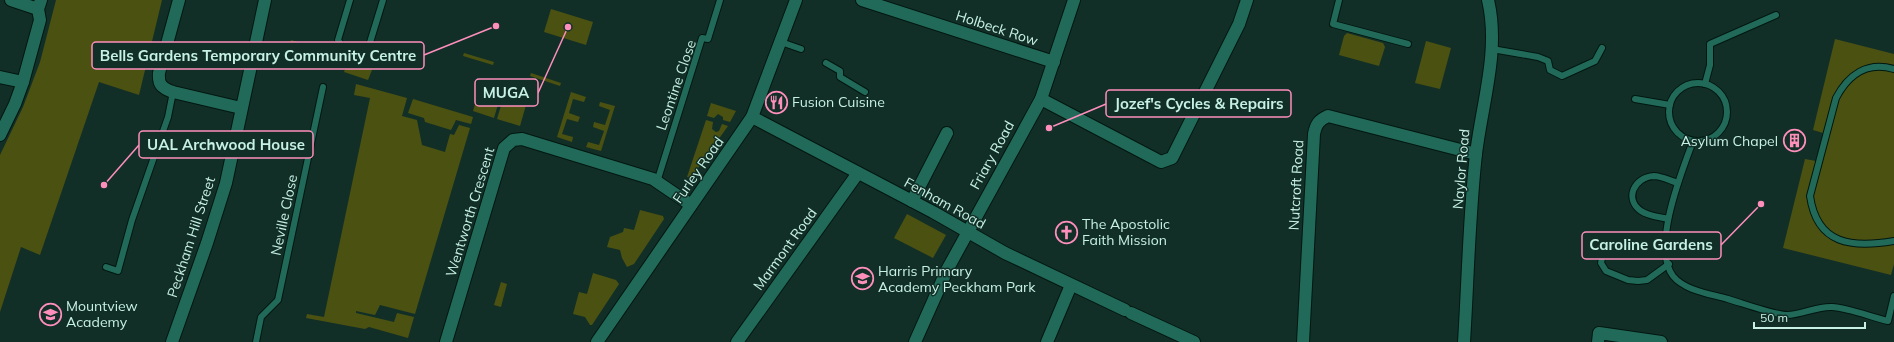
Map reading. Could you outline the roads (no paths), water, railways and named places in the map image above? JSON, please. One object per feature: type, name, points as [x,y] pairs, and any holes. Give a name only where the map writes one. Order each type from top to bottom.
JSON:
[{"type":"street","points":[[0,135],[15,104],[23,82],[40,20],[40,4],[11,0]]},
{"type":"street","points":[[179,0],[158,80],[164,89],[241,108]]},
{"type":"street","name":"Peckham Hill Street","points":[[172,342],[218,212],[226,183],[265,0]]},
{"type":"street","name":"Furley Road","points":[[596,342],[752,116],[796,0]]},
{"type":"street","name":"Holbeck Row","points":[[862,0],[1054,62]]},
{"type":"street","name":"Friary Road","points":[[915,342],[947,270],[1041,99],[1074,0]]},
{"type":"street","points":[[1041,99],[1161,162],[1172,158],[1239,24],[1247,0]]},
{"type":"street","name":"Naylor Road","points":[[1464,342],[1476,154],[1492,49],[1493,28],[1488,0]]},
{"type":"street","points":[[0,77],[23,82]]},
{"type":"street","name":"Fenham Road","points":[[752,116],[912,201],[1011,256],[1186,340]]},
{"type":"street","name":"Nutcroft Road","points":[[1303,342],[1314,134],[1316,125],[1321,119],[1328,116],[1476,154]]},
{"type":"street","points":[[912,201],[947,133]]},
{"type":"street","name":"Wentworth Crescent","points":[[446,342],[504,148],[513,140],[522,138],[652,178],[691,205]]},
{"type":"street","name":"Marmont Road","points":[[736,342],[858,173]]},
{"type":"street","points":[[1048,342],[1071,285]]},
{"type":"street","points":[[1598,342],[1599,333],[1662,342]]},
{"type":"lane","points":[[350,0],[338,40],[342,46],[361,52],[368,49],[383,0]]},
{"type":"lane","name":"Leontine Close","points":[[657,182],[702,38],[708,39],[720,0]]},
{"type":"lane","points":[[1339,0],[1333,24],[1408,44]]},
{"type":"lane","points":[[1705,84],[1710,64],[1710,44],[1776,15]]},
{"type":"lane","points":[[780,42],[801,49]]},
{"type":"lane","points":[[1492,49],[1538,57],[1548,61],[1550,70],[1562,76],[1595,61],[1602,48]]},
{"type":"lane","points":[[826,63],[840,72],[840,77],[865,92]]},
{"type":"lane","points":[[1894,69],[1877,66],[1866,68],[1847,80],[1841,88],[1836,98],[1810,196],[1812,208],[1818,222],[1826,233],[1840,240],[1856,244],[1874,244],[1894,241]]},
{"type":"lane","points":[[1696,83],[1705,84],[1714,88],[1722,95],[1728,114],[1723,128],[1712,138],[1703,141],[1693,141],[1684,138],[1676,132],[1671,124],[1669,114],[1670,105],[1679,90],[1696,83]]},
{"type":"lane","name":"Neville Close","points":[[256,342],[261,317],[278,300],[323,87]]},
{"type":"lane","points":[[106,267],[118,271],[132,220],[168,117],[173,92]]},
{"type":"lane","points":[[1635,99],[1670,105]]},
{"type":"lane","points":[[1693,141],[1678,183],[1665,236],[1666,252],[1673,275],[1684,284],[1698,290],[1786,315],[1831,307],[1891,322],[1894,296]]},
{"type":"lane","points":[[1668,219],[1642,212],[1634,204],[1632,198],[1633,191],[1636,184],[1648,177],[1655,176],[1678,183]]},
{"type":"lane","points":[[1666,252],[1624,242],[1611,242],[1604,247],[1601,263],[1606,271],[1628,280],[1638,281],[1647,280],[1669,264]]},
{"type":"place","name":"Bells Gardens Temporary Community Centre","points":[[496,26]]},
{"type":"place","name":"MUGA","points":[[568,27]]},
{"type":"place","name":"Fusion Cuisine","points":[[777,102]]},
{"type":"place","name":"Jozef's Cycles & Repairs","points":[[1049,128]]},
{"type":"place","name":"Asylum Chapel","points":[[1794,141]]},
{"type":"place","name":"UAL Archwood House","points":[[104,185]]},
{"type":"place","name":"Caroline Gardens","points":[[1761,204]]},
{"type":"place","name":"The Apostolic Faith Mission","points":[[1066,232]]},
{"type":"place","name":"Harris Primary Academy Peckham Park","points":[[862,279]]},
{"type":"place","name":"Mountview Academy","points":[[51,314]]}]
